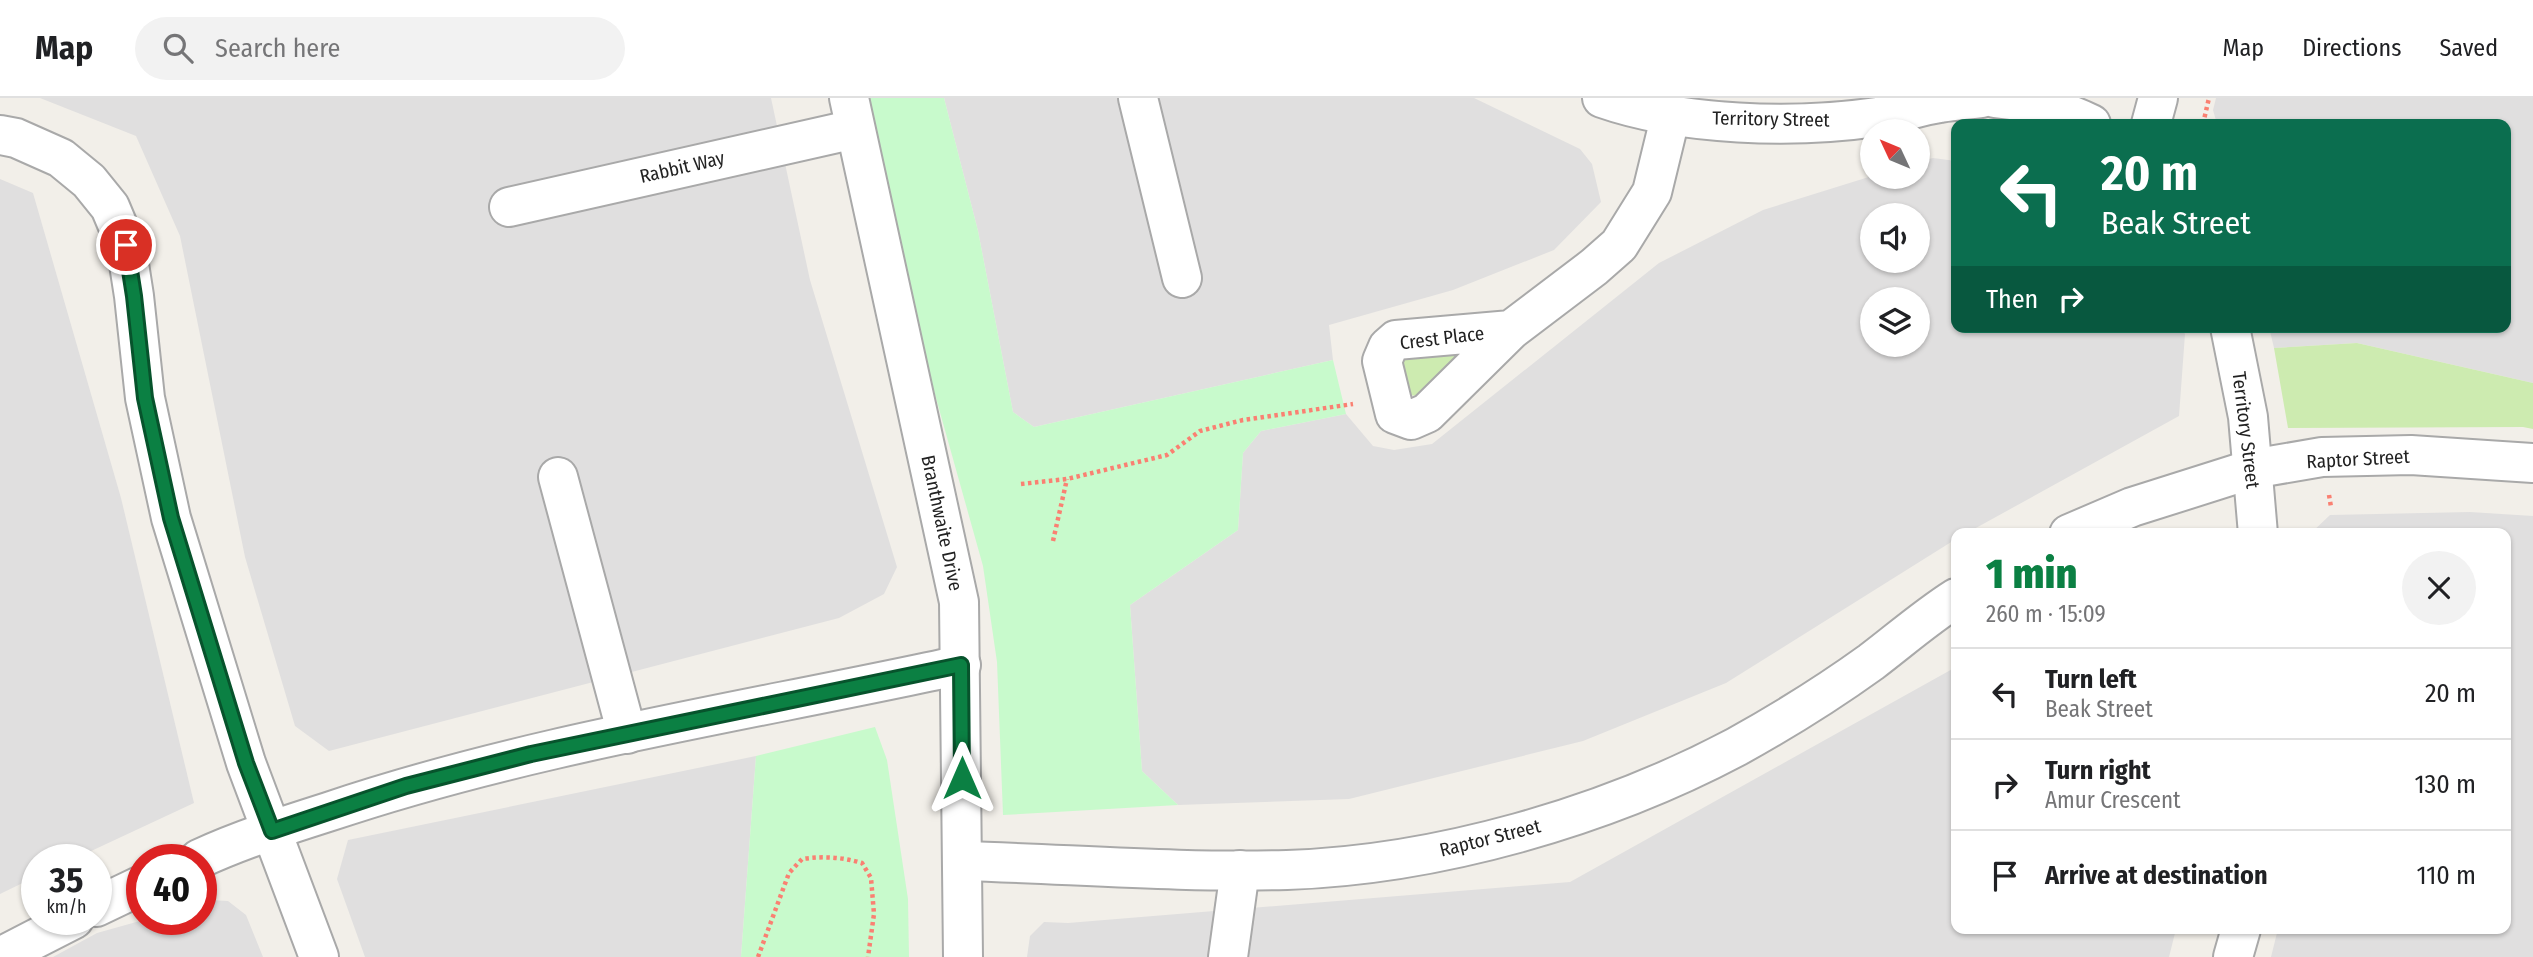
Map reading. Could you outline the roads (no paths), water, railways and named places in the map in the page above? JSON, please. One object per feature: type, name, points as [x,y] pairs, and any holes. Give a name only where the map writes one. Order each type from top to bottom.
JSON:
[{"type":"street","points":[[1138,98],[1182,278]]},
{"type":"street","name":"Territory Street","points":[[1602,98],[1632,108],[1671,114],[1750,123],[1814,124],[1880,117],[1939,103],[1982,98]]},
{"type":"street","points":[[1996,98],[2031,102],[2080,119]]},
{"type":"street","points":[[2152,119],[2158,98]]},
{"type":"street","name":"Rabbit Way","points":[[509,207],[852,114]]},
{"type":"street","name":"Branthwaite Drive","points":[[852,114],[958,602],[961,665],[963,957]]},
{"type":"street","name":"Crest Place","points":[[1511,330],[1619,245],[1652,192],[1671,114]]},
{"type":"street","points":[[0,135],[16,138],[61,158],[89,181],[110,206],[126,245],[145,398],[171,518],[246,763],[319,957]]},
{"type":"street","name":"Territory Street","points":[[2231,333],[2248,417],[2257,528]]},
{"type":"street","name":"Raptor Street","points":[[2083,528],[2132,507],[2252,469],[2322,457],[2411,455],[2533,463]]},
{"type":"street","points":[[558,477],[627,734]]},
{"type":"street","name":"Raptor Street","points":[[962,861],[1290,870],[1398,859],[1467,846],[1545,825],[1615,801],[1712,758],[1805,708],[1951,601]]},
{"type":"street","points":[[217,852],[406,786],[627,734],[961,665]]},
{"type":"street","points":[[1228,957],[1240,870]]},
{"type":"street","points":[[2233,957],[2240,934]]},
{"type":"street","points":[[0,957],[43,935]]}]
